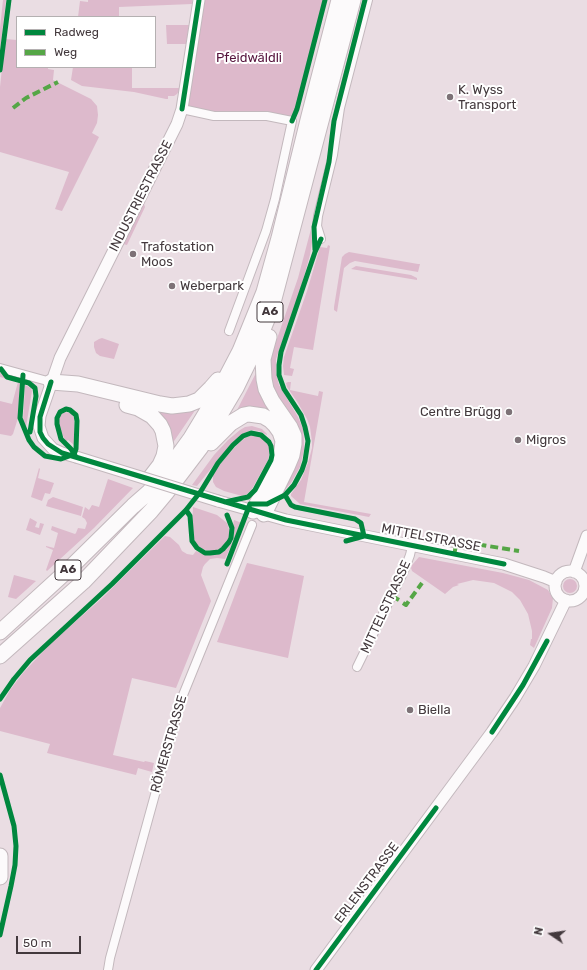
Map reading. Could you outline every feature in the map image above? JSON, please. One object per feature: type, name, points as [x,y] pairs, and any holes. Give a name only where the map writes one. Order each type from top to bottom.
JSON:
[{"type":"highway","name":"A6","points":[[0,632],[69,569],[149,492],[167,471],[191,438],[217,395],[240,351],[264,292],[339,0]]},
{"type":"highway","name":"A6","points":[[0,656],[83,582],[151,511],[201,447],[245,371],[264,330],[271,310],[353,0]]},
{"type":"highway","points":[[257,517],[278,474],[292,455],[294,444],[294,436],[290,427],[272,401],[266,389],[263,360],[264,352],[295,260],[306,213],[318,131]]},
{"type":"highway","points":[[51,382],[78,384],[160,404],[190,404],[205,395],[240,351]]},
{"type":"highway","points":[[51,382],[86,395],[138,408],[152,416],[160,425],[166,446],[164,456],[160,465],[143,489],[134,506]]},
{"type":"highway","points":[[180,475],[231,423],[244,415],[255,414],[263,416],[275,424],[280,432],[283,441],[278,474]]},
{"type":"highway","points":[[0,856],[0,877]]},
{"type":"main road","name":"INDUSTRIESTRASSE","points":[[76,457],[53,449],[43,438],[40,432],[40,417],[51,382],[63,352],[177,124],[182,109],[199,0]]},
{"type":"main road","name":"MITTELSTRASSE","points":[[76,457],[257,517],[286,520],[504,564],[544,576],[556,582]]},
{"type":"main road","points":[[574,572],[587,536]]},
{"type":"main road","points":[[574,572],[582,578],[586,585],[580,598],[570,601],[566,600],[557,593],[556,582],[563,573],[574,572]]},
{"type":"main road","name":"ERLENSTRASSE","points":[[316,970],[496,726],[534,666],[566,600]]},
{"type":"street","points":[[321,239],[317,226],[318,216],[333,154],[345,87],[368,0]]},
{"type":"street","points":[[182,109],[214,116],[267,116],[292,121],[275,199],[266,231],[229,331]]},
{"type":"street","points":[[0,368],[51,382]]},
{"type":"street","name":"RÖMERSTRASSE","points":[[108,970],[112,950],[181,700],[257,517]]},
{"type":"street","name":"MITTELSTRASSE","points":[[357,668],[404,571],[412,546]]},
{"type":"shaded area","points":[[3,0],[6,0],[0,51],[0,28]]},
{"type":"shaded area","points":[[88,0],[192,0],[192,4],[119,7],[119,16],[78,16],[80,1],[88,2]]},
{"type":"shaded area","points":[[166,25],[189,25],[186,44],[167,44]]},
{"type":"shaded area","points":[[5,39],[16,40],[16,68],[48,68],[54,70],[53,80],[91,99],[97,106],[97,123],[92,133],[99,137],[62,211],[55,209],[69,172],[0,152],[0,87]]},
{"type":"shaded area","points":[[73,68],[132,68],[132,88],[180,89],[177,94],[174,96],[168,96],[168,99],[166,99],[134,92],[82,86],[71,80]]},
{"type":"shaded area","points":[[144,204],[145,207],[127,245],[123,244],[142,205]]},
{"type":"shaded area","points":[[311,229],[312,242],[310,255],[298,298],[276,359],[276,373],[279,385],[298,417],[303,429],[304,440],[304,450],[300,467],[291,483],[283,492],[295,422],[277,396],[272,383],[270,359],[298,278]]},
{"type":"shaded area","points":[[328,245],[330,246],[313,350],[294,347],[290,368],[294,369],[292,376],[284,375],[284,357],[307,291],[320,247],[327,248]]},
{"type":"shaded area","points":[[349,252],[420,264],[418,272],[355,261],[350,263],[344,268],[337,312],[334,310],[334,307],[342,257]]},
{"type":"shaded area","points":[[356,266],[411,275],[417,278],[417,280],[351,269]]},
{"type":"shaded area","points":[[102,338],[119,344],[114,359],[100,356],[96,353],[94,342]]},
{"type":"shaded area","points":[[257,371],[273,413],[249,407],[237,410]]},
{"type":"shaded area","points":[[0,373],[6,378],[20,382],[18,418],[11,436],[0,434],[0,401],[12,404],[18,382],[0,377]]},
{"type":"shaded area","points":[[291,382],[290,390],[318,396],[319,391],[323,392],[304,502],[371,514],[369,517],[300,504],[291,496],[301,480],[308,463],[312,442],[310,427],[307,419],[287,387],[286,383]]},
{"type":"shaded area","points":[[25,385],[31,388],[32,391],[26,427],[23,422]]},
{"type":"shaded area","points":[[198,406],[170,447],[147,408]]},
{"type":"shaded area","points":[[64,412],[71,413],[74,418],[74,445],[68,440],[66,442],[59,427],[59,417]]},
{"type":"shaded area","points":[[252,426],[262,429],[267,435],[259,431],[251,430],[243,434],[222,455],[197,486],[192,485],[214,455],[228,440],[245,427]]},
{"type":"shaded area","points":[[252,435],[264,438],[269,445],[270,451],[268,460],[252,489],[246,495],[242,496],[216,487],[213,482],[213,472],[237,445],[245,438]]},
{"type":"shaded area","points":[[39,468],[38,478],[54,483],[50,494],[45,493],[42,501],[31,497]]},
{"type":"shaded area","points":[[108,479],[133,488],[94,528],[47,571],[46,570],[53,550],[46,546],[54,548],[58,533],[51,530],[52,526],[75,534],[78,528],[85,529],[87,523],[82,517],[85,507],[89,510],[92,505],[99,507]]},
{"type":"shaded area","points":[[53,497],[83,507],[81,516],[46,506],[48,500]]},
{"type":"shaded area","points":[[193,507],[217,515],[227,523],[230,532],[229,538],[222,548],[217,551],[210,551],[202,549],[196,544],[192,533]]},
{"type":"shaded area","points":[[30,518],[37,522],[35,527],[39,528],[40,523],[44,524],[40,535],[26,530]]},
{"type":"shaded area","points":[[234,520],[242,523],[225,559],[210,559],[203,567],[201,575],[211,601],[176,688],[132,678],[113,755],[154,763],[152,772],[138,768],[136,775],[47,753],[50,744],[0,731],[0,708],[10,690],[23,673],[50,644],[101,599],[165,536],[170,537],[179,545],[182,551],[187,554],[193,555],[196,551],[205,555],[216,555],[227,549],[233,541]]},
{"type":"shaded area","points":[[419,557],[503,573],[529,580],[548,590],[553,598],[552,608],[534,648],[530,645],[532,631],[528,614],[520,600],[512,592],[494,583],[473,580],[457,584],[459,585],[453,587],[445,594],[412,571],[412,565]]},
{"type":"shaded area","points":[[247,563],[304,576],[288,658],[217,642]]},
{"type":"shaded area","points":[[14,575],[36,581],[16,599],[8,597]]},
{"type":"shaded area","points":[[567,579],[573,579],[577,583],[577,589],[573,593],[567,593],[563,589],[563,583]]},
{"type":"green space","name":"Pfeidwäldli","points":[[199,0],[325,0],[297,109],[292,121],[214,116],[182,109]]},
{"type":"marked path","points":[[13,108],[26,98],[58,82]]},
{"type":"marked path","points":[[454,555],[457,541],[519,551]]},
{"type":"marked path","points":[[403,603],[406,605],[422,583]]},
{"type":"marked path","points":[[392,596],[399,600]]},
{"type":"cycle path","points":[[0,70],[9,0]]},
{"type":"cycle path","points":[[182,109],[199,0]]},
{"type":"cycle path","points":[[292,121],[297,109],[325,0]]},
{"type":"cycle path","points":[[315,250],[314,227],[329,162],[334,121],[365,0]]},
{"type":"cycle path","points":[[250,504],[267,504],[285,495],[294,485],[305,461],[308,441],[305,427],[301,415],[284,389],[279,375],[279,365],[281,352],[315,252],[321,239]]},
{"type":"cycle path","points":[[1,369],[7,377],[29,383],[35,388],[36,396],[30,432]]},
{"type":"cycle path","points":[[23,375],[20,418],[29,440],[34,447],[45,456],[61,459],[74,454],[75,452],[76,449],[77,421],[76,415],[70,410],[66,409],[60,412],[57,418],[57,424],[61,439],[71,449],[76,457]]},
{"type":"cycle path","points":[[51,382],[40,417],[40,432],[48,444],[62,453],[286,520],[504,564]]},
{"type":"cycle path","points":[[0,699],[30,660],[112,584],[186,510],[201,491],[218,463],[233,445],[243,436],[251,433],[261,435],[269,442],[272,455],[271,460],[255,490],[248,497],[225,502]]},
{"type":"cycle path","points":[[285,495],[291,505],[295,507],[355,519],[361,523],[364,536],[346,541]]},
{"type":"cycle path","points":[[227,564],[250,504]]},
{"type":"cycle path","points":[[186,510],[190,516],[192,541],[197,548],[205,553],[219,552],[229,542],[232,528],[227,515]]},
{"type":"cycle path","points":[[492,732],[523,685],[547,641]]},
{"type":"cycle path","points":[[0,775],[14,826],[16,846],[15,865],[0,935]]},
{"type":"cycle path","points":[[316,970],[436,808]]},
{"type":"place","name":"K. Wyss Transport","points":[[450,97]]},
{"type":"place","name":"Trafostation Moos","points":[[133,254]]},
{"type":"place","name":"Weberpark","points":[[172,286]]},
{"type":"place","name":"Centre Brügg","points":[[509,412]]},
{"type":"place","name":"Migros","points":[[518,440]]},
{"type":"place","name":"Biella","points":[[410,710]]}]
